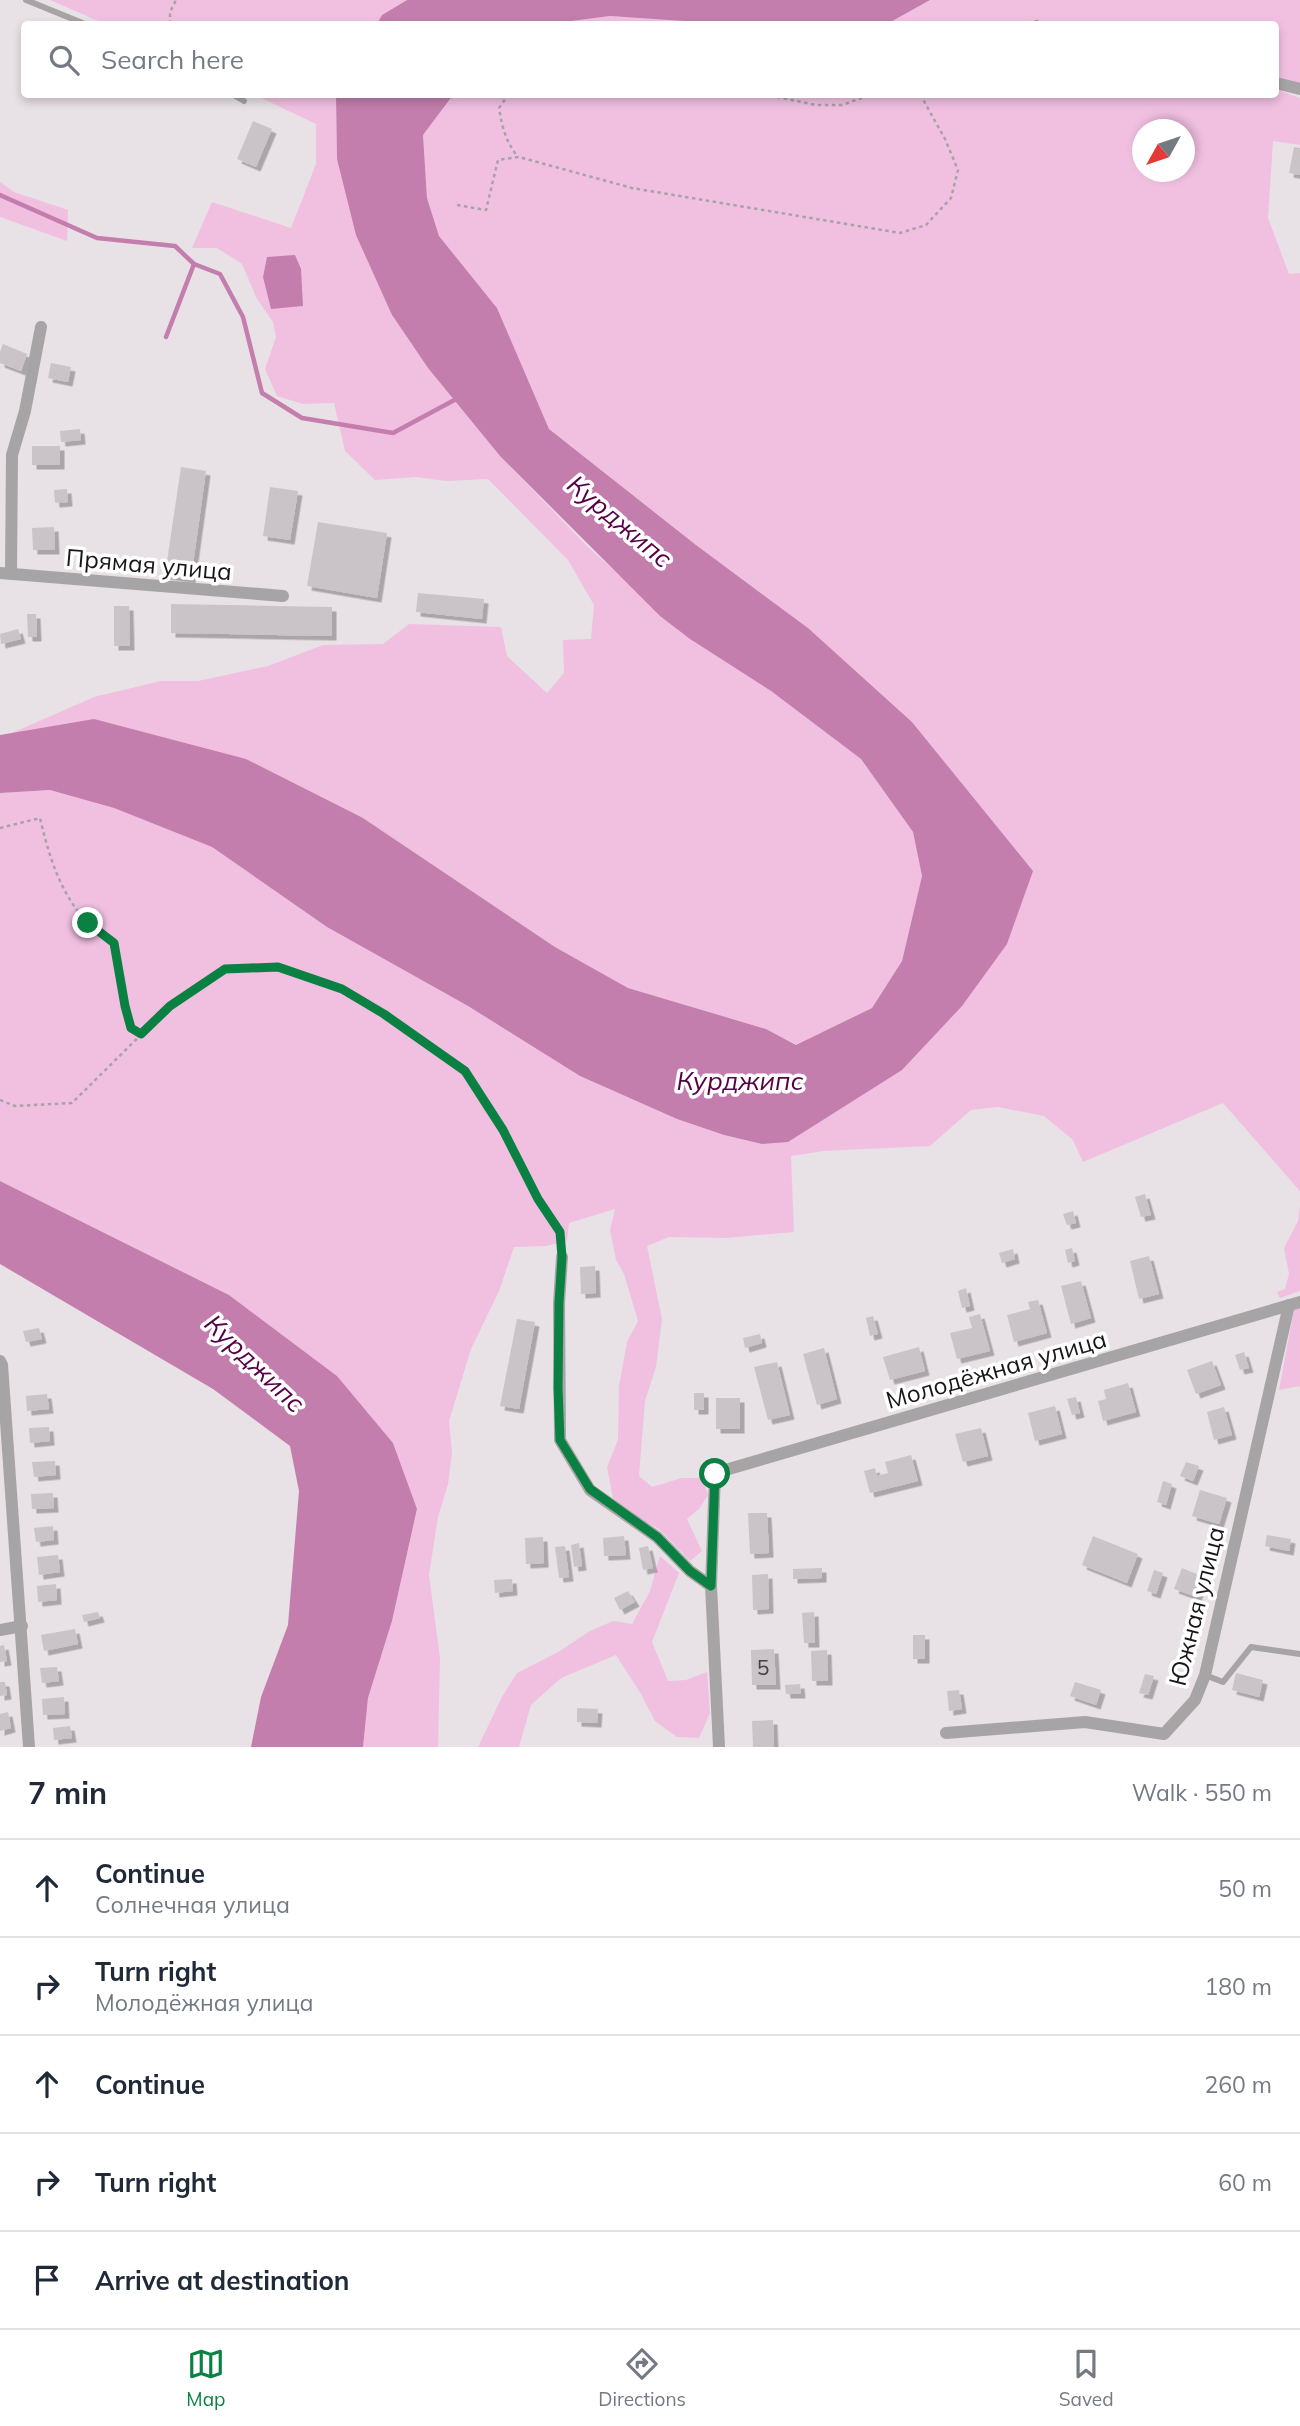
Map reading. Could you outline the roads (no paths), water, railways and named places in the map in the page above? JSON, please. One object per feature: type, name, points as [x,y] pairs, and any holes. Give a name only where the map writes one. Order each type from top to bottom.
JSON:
[{"type":"street","points":[[1279,84],[1300,89]]},
{"type":"street","name":"Прямая улица","points":[[41,327],[25,411],[12,455],[6,573],[283,596]]},
{"type":"street","points":[[562,1257],[558,1315],[560,1440],[590,1489],[657,1537],[690,1571],[711,1586],[719,1747]]},
{"type":"street","name":"Молодёжная улица","points":[[711,1586],[715,1474],[1294,1303]]},
{"type":"street","name":"Южная улица","points":[[946,1733],[1085,1722],[1164,1734],[1195,1700],[1205,1675],[1294,1303]]},
{"type":"street","points":[[0,1361],[29,1747]]},
{"type":"street","points":[[0,1630],[22,1626]]},
{"type":"lane","points":[[26,0],[78,21]]},
{"type":"lane","points":[[239,98],[244,101]]},
{"type":"lane","points":[[1205,1675],[1223,1682],[1251,1647],[1300,1654]]},
{"type":"water","points":[[407,0],[930,0],[892,21],[685,21],[610,16],[571,21],[379,21],[382,15]]},
{"type":"water","name":"Курджипс","points":[[336,98],[451,98],[423,135],[427,198],[439,236],[497,308],[549,429],[696,545],[808,628],[912,722],[1033,871],[1007,944],[962,1006],[902,1070],[788,1142],[762,1144],[724,1135],[677,1119],[580,1076],[468,1006],[327,927],[212,847],[114,808],[50,790],[0,793],[0,735],[94,719],[246,759],[363,818],[555,947],[628,988],[766,1029],[796,1045],[872,1008],[902,961],[922,876],[913,832],[861,759],[771,691],[690,639],[660,616],[500,456],[428,368],[392,315],[356,235],[337,159]]},
{"type":"water","points":[[295,255],[301,269],[303,306],[271,309],[263,277],[267,257]]},
{"type":"water","name":"Курджипс","points":[[0,1181],[229,1295],[337,1376],[393,1443],[417,1509],[392,1621],[368,1698],[363,1747],[251,1747],[261,1697],[288,1625],[299,1491],[290,1446],[213,1389],[0,1264]]},
{"type":"waterway","points":[[0,195],[97,238],[175,246],[194,264],[166,337]]},
{"type":"waterway","points":[[194,264],[220,274],[243,317],[262,393],[302,418],[393,433],[460,397]]}]
